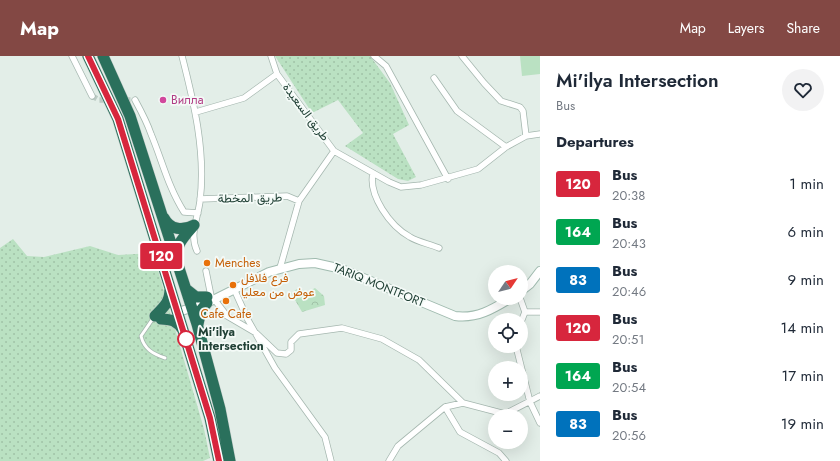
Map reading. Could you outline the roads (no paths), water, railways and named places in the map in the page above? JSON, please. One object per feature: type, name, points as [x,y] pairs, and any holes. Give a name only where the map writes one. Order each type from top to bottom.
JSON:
[{"type":"highway","points":[[88,56],[118,119],[170,284],[170,297],[167,304],[170,319],[177,322],[184,332],[210,418],[219,461]]},
{"type":"highway","points":[[103,56],[130,116],[198,324],[220,409],[230,461]]},
{"type":"highway","points":[[162,215],[166,223],[174,228],[181,229],[194,225]]},
{"type":"highway","points":[[178,264],[176,252],[180,243],[194,225]]},
{"type":"highway","points":[[170,284],[168,312],[184,332]]},
{"type":"highway","points":[[186,289],[196,297],[210,299]]},
{"type":"highway","points":[[198,324],[201,310],[210,299]]},
{"type":"main road","name":"TARIQ MONTFORT","points":[[168,312],[210,299],[280,268],[314,263],[342,268],[455,316],[473,316],[487,312],[499,305]]},
{"type":"main road","points":[[528,286],[540,271]]},
{"type":"street","points":[[72,56],[92,96]]},
{"type":"street","points":[[182,56],[196,112],[200,142],[200,199],[194,225],[193,244],[197,251]]},
{"type":"street","name":"طريق السعيدة","points":[[271,56],[277,74],[334,150],[389,182],[408,187],[448,178],[478,169],[506,147],[526,136],[540,134]]},
{"type":"street","points":[[374,56],[386,66],[448,178]]},
{"type":"street","points":[[462,56],[501,101],[520,107],[523,111],[526,136]]},
{"type":"street","points":[[196,112],[244,98],[277,74]]},
{"type":"street","points":[[434,78],[456,111],[506,147]]},
{"type":"street","points":[[135,100],[152,134],[169,183],[178,203],[184,212],[198,213]]},
{"type":"street","name":"طريق السعيدة","points":[[280,268],[299,201],[334,150]]},
{"type":"street","points":[[373,172],[371,181],[374,194],[394,226],[410,237],[439,248]]},
{"type":"street","name":"طريق المخطة","points":[[200,199],[286,196],[299,201]]},
{"type":"street","points":[[206,271],[210,299],[227,316],[256,332],[277,353],[286,354],[291,350],[291,342],[299,334],[342,328],[382,339],[419,360],[463,403]]},
{"type":"street","points":[[234,288],[275,368],[326,437],[331,461]]},
{"type":"street","points":[[522,305],[525,312],[540,312]]},
{"type":"street","points":[[518,353],[530,402],[540,423]]},
{"type":"street","points":[[389,461],[398,446],[445,406],[463,403],[505,414],[540,396]]},
{"type":"street","points":[[445,406],[460,432],[499,453],[506,461]]},
{"type":"lane","points":[[147,326],[168,312]]},
{"type":"lane","points":[[165,358],[156,355],[143,346],[141,336],[147,326],[168,312]]},
{"type":"tunnel","points":[[92,96],[99,100],[135,100]]},
{"type":"place","name":"Вилла","points":[[163,100]]},
{"type":"place","name":"Menches","points":[[207,263]]},
{"type":"place","name":"فرع فلافل عوض من معليا","points":[[233,285]]},
{"type":"place","name":"Cafe Cafe","points":[[226,301]]},
{"type":"place","name":"Mi'ilya Intersection","points":[[186,339]]}]
